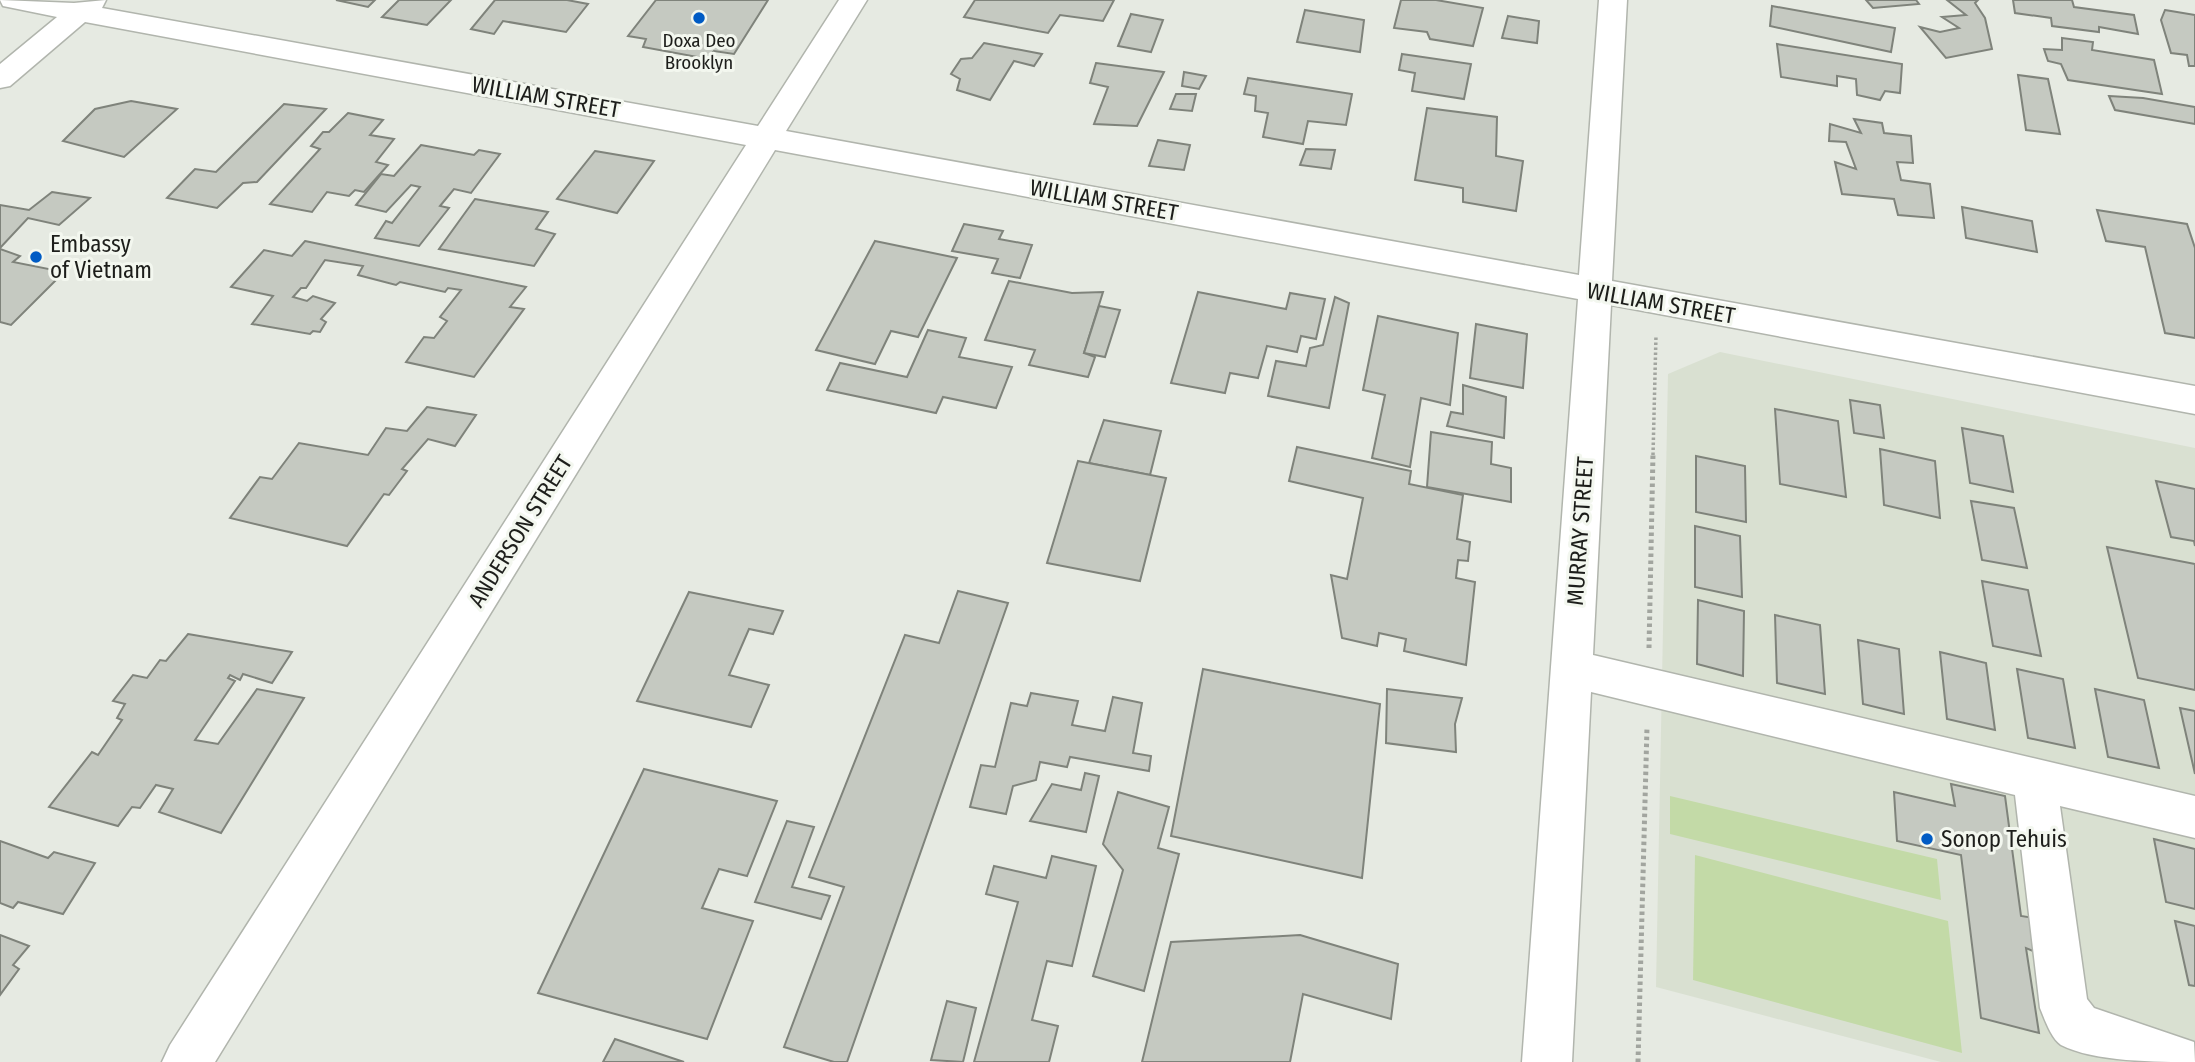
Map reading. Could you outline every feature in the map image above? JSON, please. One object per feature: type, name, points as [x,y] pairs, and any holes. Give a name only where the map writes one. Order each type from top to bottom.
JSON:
[{"type":"street","name":"WILLIAM STREET","points":[[13,0],[88,5],[767,138],[2195,400]]},
{"type":"street","name":"ANDERSON STREET","points":[[187,1062],[853,0]]},
{"type":"street","name":"MURRAY STREET","points":[[1548,1062],[1613,0]]},
{"type":"street","points":[[0,79],[88,5]]},
{"type":"street","points":[[1572,669],[2195,817]]},
{"type":"street","points":[[2035,779],[2064,1008],[2078,1028],[2177,1059]]},
{"type":"path","points":[[1638,1062],[1656,303]]},
{"type":"shaded area","name":"Sonop Tehuis","points":[[1720,352],[2195,448],[2195,1062],[1941,1062],[1656,987],[1668,374]]},
{"type":"green space","points":[[1670,796],[1937,859],[1941,900],[1670,834]]},
{"type":"green space","points":[[1695,855],[1948,921],[1962,1053],[1693,980]]},
{"type":"building","points":[[336,0],[375,0],[368,7]]},
{"type":"building","points":[[399,0],[451,0],[427,25],[382,17]]},
{"type":"building","points":[[495,0],[567,0],[588,4],[566,32],[503,21],[494,34],[471,29]]},
{"type":"building","name":"Doxa Deo Brooklyn","points":[[656,0],[768,0],[734,54],[714,51],[708,59],[643,47],[646,39],[628,36]]},
{"type":"building","points":[[975,0],[1114,0],[1103,21],[1060,15],[1048,33],[964,17]]},
{"type":"building","points":[[1401,0],[1436,0],[1483,8],[1473,46],[1430,39],[1427,32],[1394,28]]},
{"type":"building","points":[[1866,0],[1916,0],[1919,4],[1873,8]]},
{"type":"building","points":[[1947,0],[1978,0],[1975,3],[1985,18],[1992,49],[1946,58],[1920,27],[1940,32],[1959,28],[1942,17],[1966,15]]},
{"type":"building","points":[[2013,0],[2072,0],[2074,7],[2134,15],[2138,34],[2099,27],[2099,32],[2052,26],[2051,18],[2015,13]]},
{"type":"building","points":[[1772,6],[1895,28],[1891,52],[1770,26]]},
{"type":"building","points":[[1305,10],[1364,20],[1360,52],[1297,42]]},
{"type":"building","points":[[2165,10],[2195,15],[2195,66],[2189,66],[2187,55],[2171,53],[2161,20]]},
{"type":"building","points":[[1131,14],[1163,20],[1151,52],[1118,46]]},
{"type":"building","points":[[1508,16],[1539,21],[1537,43],[1502,38]]},
{"type":"building","points":[[2062,38],[2093,42],[2092,50],[2154,60],[2162,94],[2068,80],[2061,64],[2048,61],[2044,49],[2062,50]]},
{"type":"building","points":[[984,43],[1042,54],[1034,66],[1014,61],[990,100],[957,90],[960,79],[951,74],[961,59],[972,58]]},
{"type":"building","points":[[1777,44],[1902,64],[1900,93],[1885,91],[1880,100],[1857,95],[1856,79],[1837,76],[1837,86],[1781,77]]},
{"type":"building","points":[[1402,54],[1471,64],[1464,99],[1412,91],[1415,73],[1399,70]]},
{"type":"building","points":[[1096,63],[1164,72],[1137,126],[1094,124],[1108,87],[1090,83]]},
{"type":"building","points":[[1184,72],[1206,76],[1199,89],[1182,86]]},
{"type":"building","points":[[2018,75],[2048,79],[2060,134],[2026,130]]},
{"type":"building","points":[[1248,78],[1352,94],[1346,125],[1308,121],[1303,144],[1263,137],[1268,113],[1255,111],[1256,96],[1244,94]]},
{"type":"building","points":[[1176,94],[1196,94],[1192,111],[1170,109]]},
{"type":"building","points":[[2109,96],[2143,98],[2195,107],[2195,124],[2115,110]]},
{"type":"building","points":[[131,101],[177,109],[124,157],[63,141],[95,109]]},
{"type":"building","points":[[284,104],[326,109],[257,182],[243,183],[217,208],[167,198],[195,169],[216,172]]},
{"type":"building","points":[[1427,108],[1497,117],[1496,156],[1523,161],[1516,211],[1463,202],[1463,188],[1415,180]]},
{"type":"building","points":[[348,113],[383,120],[370,135],[394,139],[376,162],[388,165],[364,192],[355,190],[349,196],[327,192],[312,212],[270,204],[320,149],[311,146],[323,132],[329,132]]},
{"type":"building","points":[[1854,119],[1882,123],[1884,133],[1911,136],[1913,163],[1897,162],[1901,180],[1930,184],[1934,218],[1898,215],[1894,199],[1842,194],[1835,162],[1856,169],[1846,142],[1829,141],[1830,124],[1861,133]]},
{"type":"building","points":[[1158,140],[1190,145],[1184,170],[1149,166]]},
{"type":"building","points":[[421,145],[474,155],[479,150],[500,154],[471,193],[454,189],[440,206],[449,208],[419,246],[375,238],[386,221],[392,223],[420,187],[411,185],[386,212],[356,205],[381,174],[394,176]]},
{"type":"building","points":[[1306,149],[1335,150],[1331,169],[1300,165]]},
{"type":"building","points":[[595,151],[654,161],[617,213],[557,199]]},
{"type":"building","points":[[52,192],[90,198],[59,225],[28,218],[0,248],[0,205],[29,210]]},
{"type":"building","points":[[475,199],[548,212],[536,229],[555,234],[534,266],[439,249]]},
{"type":"building","points":[[1962,207],[2032,221],[2037,252],[1966,238]]},
{"type":"building","points":[[2097,210],[2187,224],[2195,248],[2195,338],[2165,333],[2145,247],[2106,241]]},
{"type":"building","points":[[964,224],[1003,231],[999,239],[1032,245],[1020,278],[992,273],[998,259],[952,251]]},
{"type":"building","points":[[305,241],[526,287],[510,307],[524,309],[474,377],[406,362],[424,337],[434,338],[447,321],[440,317],[461,290],[448,288],[445,292],[400,282],[396,285],[358,275],[363,266],[325,260],[306,288],[301,288],[293,297],[307,301],[313,296],[335,303],[321,319],[326,322],[320,332],[313,331],[310,334],[252,324],[273,296],[231,287],[264,250],[292,256]]},
{"type":"building","points":[[875,241],[957,258],[918,337],[891,331],[875,364],[816,350]]},
{"type":"building","points":[[0,249],[20,256],[13,262],[64,272],[11,325],[0,322]]},
{"type":"building","points":[[1009,281],[1072,293],[1103,292],[1084,353],[1095,357],[1088,377],[1029,365],[1035,350],[985,340]]},
{"type":"building","points":[[1198,292],[1286,309],[1290,293],[1325,299],[1316,339],[1301,336],[1297,352],[1267,346],[1258,378],[1230,373],[1225,393],[1171,383]]},
{"type":"building","points":[[1335,297],[1349,303],[1329,408],[1268,396],[1276,361],[1306,366],[1310,348],[1323,345]]},
{"type":"building","points":[[1099,306],[1120,310],[1105,357],[1084,353]]},
{"type":"building","points":[[1378,316],[1458,333],[1450,405],[1421,398],[1410,467],[1372,458],[1385,395],[1363,390]]},
{"type":"building","points":[[1476,324],[1527,334],[1523,388],[1470,378]]},
{"type":"building","points":[[928,330],[966,338],[959,357],[1012,367],[996,408],[943,397],[936,413],[827,390],[840,363],[907,377]]},
{"type":"building","points":[[1463,385],[1506,397],[1504,438],[1447,426],[1451,412],[1463,414]]},
{"type":"building","points":[[1850,400],[1880,405],[1884,438],[1854,433]]},
{"type":"building","points":[[427,407],[476,415],[455,446],[428,439],[402,469],[407,471],[389,495],[384,494],[347,546],[230,518],[260,477],[272,479],[299,443],[368,455],[386,428],[407,431]]},
{"type":"building","points":[[1775,409],[1838,421],[1846,497],[1780,484]]},
{"type":"building","points":[[1104,420],[1161,431],[1150,475],[1089,463]]},
{"type":"building","points":[[1962,428],[2003,436],[2013,492],[1970,483]]},
{"type":"building","points":[[1431,432],[1492,442],[1491,464],[1511,468],[1511,502],[1427,487]]},
{"type":"building","points":[[1297,447],[1411,471],[1409,484],[1463,495],[1457,539],[1470,542],[1468,561],[1458,560],[1456,578],[1475,582],[1466,665],[1404,651],[1406,639],[1379,633],[1377,646],[1342,638],[1331,575],[1347,579],[1363,498],[1289,481]]},
{"type":"building","points":[[1880,449],[1935,461],[1940,518],[1884,505]]},
{"type":"building","points":[[1696,456],[1745,466],[1746,522],[1696,512]]},
{"type":"building","points":[[1078,461],[1166,478],[1140,581],[1047,563]]},
{"type":"building","points":[[2156,481],[2195,489],[2195,546],[2194,541],[2171,537]]},
{"type":"building","points":[[1971,501],[2014,508],[2027,568],[1982,560]]},
{"type":"building","points":[[1695,526],[1740,536],[1742,597],[1695,587]]},
{"type":"building","points":[[2107,547],[2195,564],[2195,690],[2138,678]]},
{"type":"building","points":[[1982,581],[2028,590],[2041,656],[1993,646]]},
{"type":"building","points":[[958,591],[1008,603],[847,1062],[834,1062],[784,1047],[844,887],[809,877],[905,635],[939,643]]},
{"type":"building","points":[[689,592],[783,611],[773,634],[749,629],[729,675],[769,685],[751,727],[637,701]]},
{"type":"building","points":[[1698,600],[1744,611],[1743,676],[1697,664]]},
{"type":"building","points":[[1775,615],[1820,625],[1825,694],[1777,683]]},
{"type":"building","points":[[188,634],[292,652],[272,683],[243,674],[240,680],[230,675],[228,678],[235,681],[195,740],[218,744],[257,689],[304,698],[221,833],[159,812],[173,789],[156,785],[140,808],[132,807],[118,826],[49,807],[92,752],[98,755],[122,720],[117,718],[125,704],[113,701],[133,675],[147,678],[160,660],[166,661]]},
{"type":"building","points":[[1858,640],[1899,649],[1904,714],[1863,704]]},
{"type":"building","points":[[1940,652],[1986,663],[1995,730],[1947,719]]},
{"type":"building","points":[[1203,669],[1380,704],[1362,878],[1171,836]]},
{"type":"building","points":[[2017,669],[2063,679],[2075,748],[2028,738]]},
{"type":"building","points":[[1387,689],[1462,698],[1455,724],[1456,752],[1386,743]]},
{"type":"building","points":[[2095,689],[2144,700],[2159,768],[2108,757]]},
{"type":"building","points":[[1031,693],[1078,701],[1072,725],[1105,731],[1113,697],[1142,703],[1133,753],[1151,756],[1149,771],[1070,757],[1067,767],[1040,762],[1036,780],[1013,786],[1006,814],[970,807],[981,765],[995,767],[1011,703],[1027,706]]},
{"type":"building","points":[[2180,708],[2195,711],[2195,774]]},
{"type":"building","points":[[644,769],[777,801],[747,876],[719,869],[702,908],[753,921],[707,1039],[538,993]]},
{"type":"building","points":[[1085,773],[1099,776],[1086,832],[1030,821],[1052,784],[1081,790]]},
{"type":"building","points":[[1951,784],[2005,796],[2021,916],[2034,918],[2038,953],[2026,948],[2039,1033],[1981,1018],[1961,855],[1897,841],[1894,792],[1955,806]]},
{"type":"building","points":[[1118,792],[1169,807],[1158,848],[1179,854],[1144,991],[1093,976],[1123,870],[1103,844]]},
{"type":"building","points":[[787,821],[814,827],[792,887],[830,896],[821,919],[755,902]]},
{"type":"building","points":[[2154,839],[2195,849],[2195,909],[2166,902]]},
{"type":"building","points":[[0,841],[48,858],[54,852],[95,863],[63,914],[18,902],[13,908],[0,903]]},
{"type":"building","points":[[1052,856],[1096,866],[1072,966],[1047,961],[1032,1020],[1058,1026],[1049,1062],[974,1062],[1018,902],[986,894],[994,866],[1046,878]]},
{"type":"building","points":[[2175,921],[2195,926],[2195,986],[2189,985]]},
{"type":"building","points":[[0,935],[29,946],[13,965],[19,969],[0,995]]},
{"type":"building","points":[[1300,935],[1398,964],[1391,1019],[1303,994],[1290,1062],[1142,1062],[1171,942]]},
{"type":"building","points":[[947,1001],[976,1008],[963,1062],[931,1060]]},
{"type":"building","points":[[615,1039],[684,1062],[603,1062]]},
{"type":"place","name":"Doxa Deo Brooklyn","points":[[699,18]]},
{"type":"place","name":"Embassy of Vietnam","points":[[36,257]]},
{"type":"place","name":"Sonop Tehuis","points":[[1927,839]]}]
